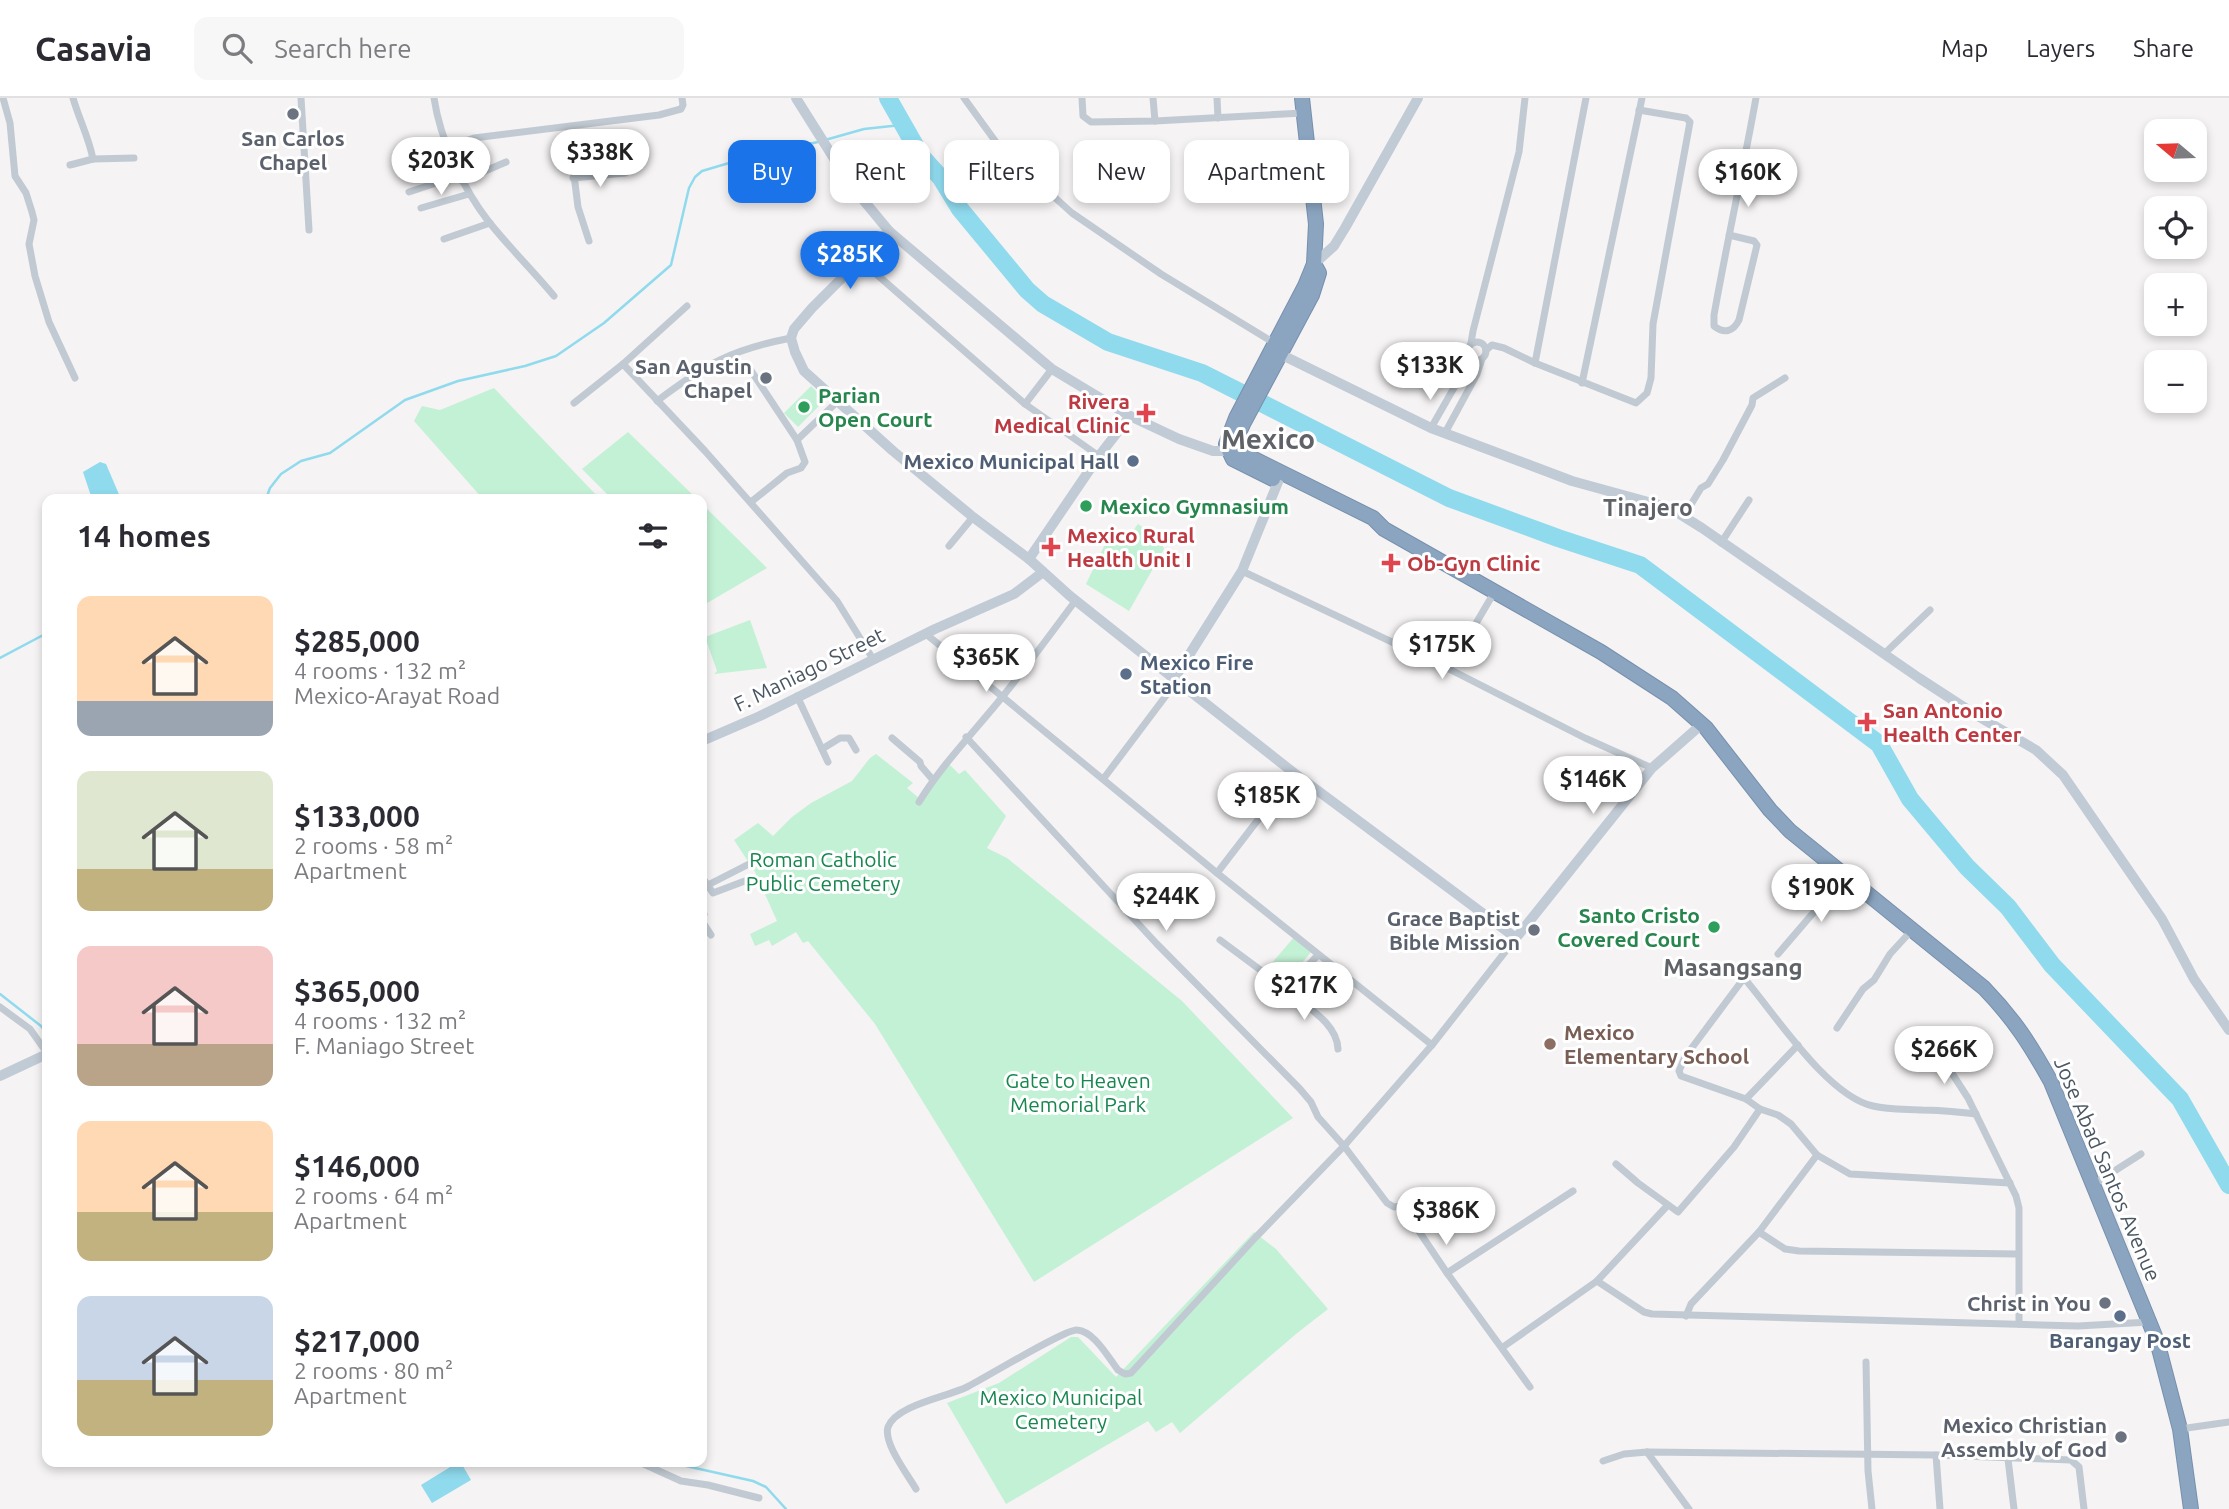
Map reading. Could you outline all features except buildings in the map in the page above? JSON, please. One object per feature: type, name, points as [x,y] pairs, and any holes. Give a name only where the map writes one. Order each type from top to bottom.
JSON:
[{"type":"highway","points":[[1234,451],[1226,444],[1228,436],[1260,383],[1314,264],[1316,224],[1303,106]]},
{"type":"highway","name":"Jose Abad Santos Avenue","points":[[1384,529],[1369,526],[1240,464],[1233,459],[1234,451],[1373,518],[1384,529],[1641,676],[1672,698],[1702,724],[1776,817],[1844,877],[1984,988],[2011,1016],[2051,1082],[2150,1322],[2173,1396],[2191,1509]]},
{"type":"main road","points":[[796,98],[856,191],[889,231],[1052,369],[1130,416],[1179,439],[1213,451],[1234,451]]},
{"type":"main road","points":[[1314,264],[1334,246],[1418,98]]},
{"type":"main road","points":[[889,231],[794,329],[791,338],[804,371],[973,517],[1030,559],[1175,680],[1294,773],[1516,938],[1652,768],[1702,724]]},
{"type":"main road","points":[[1277,349],[1431,428],[1572,481],[1651,502],[1684,516],[1884,654],[1976,715],[2036,750],[2063,775],[2084,803],[2162,919],[2194,979],[2229,1030]]},
{"type":"main road","points":[[1030,559],[1099,456],[1130,416]]},
{"type":"main road","points":[[1175,680],[1242,571],[1278,482]]},
{"type":"main road","name":"F. Maniago Street","points":[[707,739],[1014,594],[1043,572]]},
{"type":"main road","points":[[0,1076],[42,1056]]},
{"type":"street","points":[[3,98],[10,123],[15,176],[26,194],[34,220],[29,244],[35,276],[49,322],[75,378]]},
{"type":"street","points":[[73,98],[82,128],[89,139],[93,159]]},
{"type":"street","points":[[301,98],[309,230]]},
{"type":"street","points":[[434,98],[448,147],[469,194],[490,223],[554,296]]},
{"type":"street","points":[[448,147],[474,138],[659,115],[681,109],[682,98]]},
{"type":"street","points":[[964,98],[1001,149],[1072,213],[1277,349]]},
{"type":"street","points":[[1082,98],[1083,116],[1091,122],[1218,118],[1303,106]]},
{"type":"street","points":[[1153,98],[1155,121]]},
{"type":"street","points":[[1217,98],[1218,118]]},
{"type":"street","points":[[1471,358],[1468,350],[1519,152],[1525,98]]},
{"type":"street","points":[[1535,363],[1586,98]]},
{"type":"street","points":[[1582,383],[1642,98]]},
{"type":"street","points":[[1729,235],[1754,241],[1757,245],[1739,320],[1730,331],[1719,330],[1714,326],[1714,315],[1729,235],[1756,98]]},
{"type":"street","points":[[1445,433],[1478,374],[1486,350],[1492,345],[1636,403],[1647,393],[1651,378],[1653,324],[1690,122],[1686,118],[1639,110]]},
{"type":"street","points":[[568,127],[573,178],[580,215],[589,241]]},
{"type":"street","points":[[70,165],[93,159],[134,158]]},
{"type":"street","points":[[462,181],[506,162]]},
{"type":"street","points":[[409,191],[436,183],[439,172],[457,166]]},
{"type":"street","points":[[573,178],[625,173]]},
{"type":"street","points":[[421,208],[469,194]]},
{"type":"street","points":[[444,239],[490,223]]},
{"type":"street","points":[[859,259],[1026,404],[1099,456]]},
{"type":"street","points":[[574,403],[623,364],[687,306]]},
{"type":"street","points":[[657,401],[696,371],[726,356],[746,348],[791,338]]},
{"type":"street","points":[[1471,343],[1481,343],[1486,350]]},
{"type":"street","points":[[1471,358],[1482,359]]},
{"type":"street","points":[[1431,428],[1471,358]]},
{"type":"street","points":[[623,364],[751,502],[837,601],[873,659]]},
{"type":"street","points":[[748,366],[797,440],[805,463],[804,466],[787,473],[751,502]]},
{"type":"street","points":[[1026,404],[1052,369]]},
{"type":"street","points":[[1684,516],[1723,460],[1752,405],[1753,398],[1786,378]]},
{"type":"street","points":[[797,440],[838,401]]},
{"type":"street","points":[[1721,542],[1749,500]]},
{"type":"street","points":[[949,546],[973,517]]},
{"type":"street","points":[[1242,571],[1652,768]]},
{"type":"street","points":[[1449,669],[1495,592]]},
{"type":"street","points":[[919,802],[966,737],[1002,697],[1076,600]]},
{"type":"street","points":[[1884,654],[1930,610]]},
{"type":"street","points":[[926,634],[1432,1045]]},
{"type":"street","points":[[1104,778],[1175,680]]},
{"type":"street","points":[[797,696],[828,762]]},
{"type":"street","points":[[822,749],[849,737],[856,750]]},
{"type":"street","points":[[966,737],[1156,943],[1300,1089],[1315,1109],[1318,1118],[1344,1146],[1390,1206],[1402,1206],[1530,1387]]},
{"type":"street","points":[[892,738],[920,762],[933,780]]},
{"type":"street","points":[[1217,873],[1294,773]]},
{"type":"street","points":[[707,886],[749,864]]},
{"type":"street","points":[[1778,954],[1844,877]]},
{"type":"street","points":[[707,888],[713,893],[750,878]]},
{"type":"street","points":[[707,929],[711,935]]},
{"type":"street","points":[[1836,1028],[1863,989],[1874,980],[1890,954],[1912,930]]},
{"type":"street","points":[[916,1489],[887,1441],[887,1430],[893,1417],[965,1388],[1068,1331],[1078,1329],[1086,1332],[1118,1370],[1125,1374],[1131,1373],[1344,1146],[1432,1045],[1516,938]]},
{"type":"street","points":[[1220,940],[1319,1015],[1337,1040],[1338,1049]]},
{"type":"street","points":[[1286,989],[1318,955]]},
{"type":"street","points":[[1976,1114],[1871,1106],[1854,1099],[1798,1045],[1744,978],[1685,1057],[1679,1070],[1682,1076],[1746,1099],[1759,1109],[1778,1115],[1791,1124],[1817,1155],[1850,1174],[2010,1183]]},
{"type":"street","points":[[0,1007],[30,1029],[42,1047]]},
{"type":"street","points":[[1933,1044],[1976,1114],[2010,1183],[2019,1208],[2019,1324]]},
{"type":"street","points":[[1746,1099],[1798,1045]]},
{"type":"street","points":[[1616,1164],[1677,1212],[1734,1147],[1759,1109]]},
{"type":"street","points":[[2094,1184],[2141,1154]]},
{"type":"street","points":[[1686,1316],[1691,1304],[1759,1232],[1817,1155]]},
{"type":"street","points":[[1447,1273],[1573,1191]]},
{"type":"street","points":[[1503,1348],[1597,1281],[1667,1206]]},
{"type":"street","points":[[1759,1232],[1785,1249],[1799,1251],[2018,1254]]},
{"type":"street","points":[[1597,1281],[1644,1312],[1686,1316],[2078,1326],[2150,1322]]},
{"type":"street","points":[[1866,1362],[1872,1509]]},
{"type":"street","points":[[2180,1429],[2229,1422]]},
{"type":"street","points":[[1647,1452],[1689,1509]]},
{"type":"street","points":[[1602,1461],[1624,1454],[1647,1452],[1936,1455],[2076,1462],[2079,1467],[2084,1509]]},
{"type":"street","points":[[1936,1455],[1940,1509]]},
{"type":"street","points":[[2008,1459],[2014,1509]]},
{"type":"street","points":[[650,1467],[681,1481],[759,1498]]},
{"type":"green space","name":"Parian Open Court","points":[[811,386],[825,400],[798,427],[784,413]]},
{"type":"green space","points":[[494,388],[595,494],[479,494],[414,421],[422,406],[440,410]]},
{"type":"green space","points":[[628,432],[692,494],[607,494],[582,469]]},
{"type":"green space","points":[[707,509],[767,568],[707,603]]},
{"type":"green space","points":[[1138,524],[1160,539],[1164,549],[1129,611],[1086,584],[1110,534],[1124,543]]},
{"type":"green space","points":[[750,620],[767,668],[714,674],[717,671],[707,636]]},
{"type":"green space","name":"Gate to Heaven Memorial Park","points":[[876,754],[913,783],[907,788],[920,799],[948,763],[959,774],[965,770],[1006,816],[987,848],[1007,858],[1182,1001],[1293,1118],[1034,1282],[875,1024],[808,941],[803,943],[796,932],[772,946],[769,940],[755,946],[750,934],[777,921],[755,872],[734,840],[758,823],[773,836],[811,803],[852,781]]},
{"type":"green space","points":[[1295,936],[1312,951],[1282,986],[1265,971]]},
{"type":"green space","name":"Mexico Municipal Cemetery","points":[[1254,1232],[1276,1249],[1328,1309],[1180,1433],[1172,1422],[1156,1432],[1148,1421],[1006,1504],[947,1403],[999,1383],[1071,1337],[1078,1337],[1116,1377]]},
{"type":"water","points":[[100,462],[106,464],[119,494],[90,494],[83,472]]},
{"type":"water","points":[[450,1467],[463,1467],[471,1480],[432,1503],[421,1485]]},
{"type":"waterway","points":[[888,98],[921,156],[941,178],[960,209],[1027,290],[1043,304],[1108,342],[1202,373],[1449,498],[1640,565],[1879,744],[1910,799],[1967,867],[2008,907],[2052,965],[2180,1099],[2229,1185]]},
{"type":"waterway","points":[[825,140],[864,129],[901,125]]},
{"type":"waterway","points":[[268,494],[281,474],[301,461],[330,453],[405,400],[458,381],[556,356],[604,323],[671,265],[689,188],[702,171],[763,153],[818,142]]},
{"type":"waterway","points":[[0,658],[42,636]]},
{"type":"waterway","points":[[0,994],[42,1027]]},
{"type":"waterway","points":[[691,1467],[753,1481],[766,1487],[786,1509]]},
{"type":"place","name":"San Carlos Chapel","points":[[293,114]]},
{"type":"place","name":"San Agustin Chapel","points":[[766,378]]},
{"type":"place","name":"Parian Open Court","points":[[804,407]]},
{"type":"place","name":"Rivera Medical Clinic","points":[[1146,413]]},
{"type":"place","name":"Mexico Municipal Hall","points":[[1133,461]]},
{"type":"place","name":"Mexico Gymnasium","points":[[1086,506]]},
{"type":"place","name":"Mexico Rural Health Unit I","points":[[1051,547]]},
{"type":"place","name":"Ob-Gyn Clinic","points":[[1391,563]]},
{"type":"place","name":"Mexico Fire Station","points":[[1126,674]]},
{"type":"place","name":"San Antonio Health Center","points":[[1867,722]]},
{"type":"place","name":"Santo Cristo Covered Court","points":[[1714,927]]},
{"type":"place","name":"Grace Baptist Bible Mission","points":[[1534,930]]},
{"type":"place","name":"Mexico Elementary School","points":[[1550,1044]]},
{"type":"place","name":"Christ in You","points":[[2105,1303]]},
{"type":"place","name":"Barangay Post","points":[[2120,1316]]},
{"type":"place","name":"Mexico Christian Assembly of God","points":[[2121,1437]]},
{"type":"district","name":"Mexico","points":[[1268,438]]},
{"type":"district","name":"Tinajero","points":[[1648,507]]},
{"type":"district","name":"Masangsang","points":[[1733,967]]},
{"type":"park label","name":"Roman Catholic Public Cemetery","points":[[823,871]]}]
